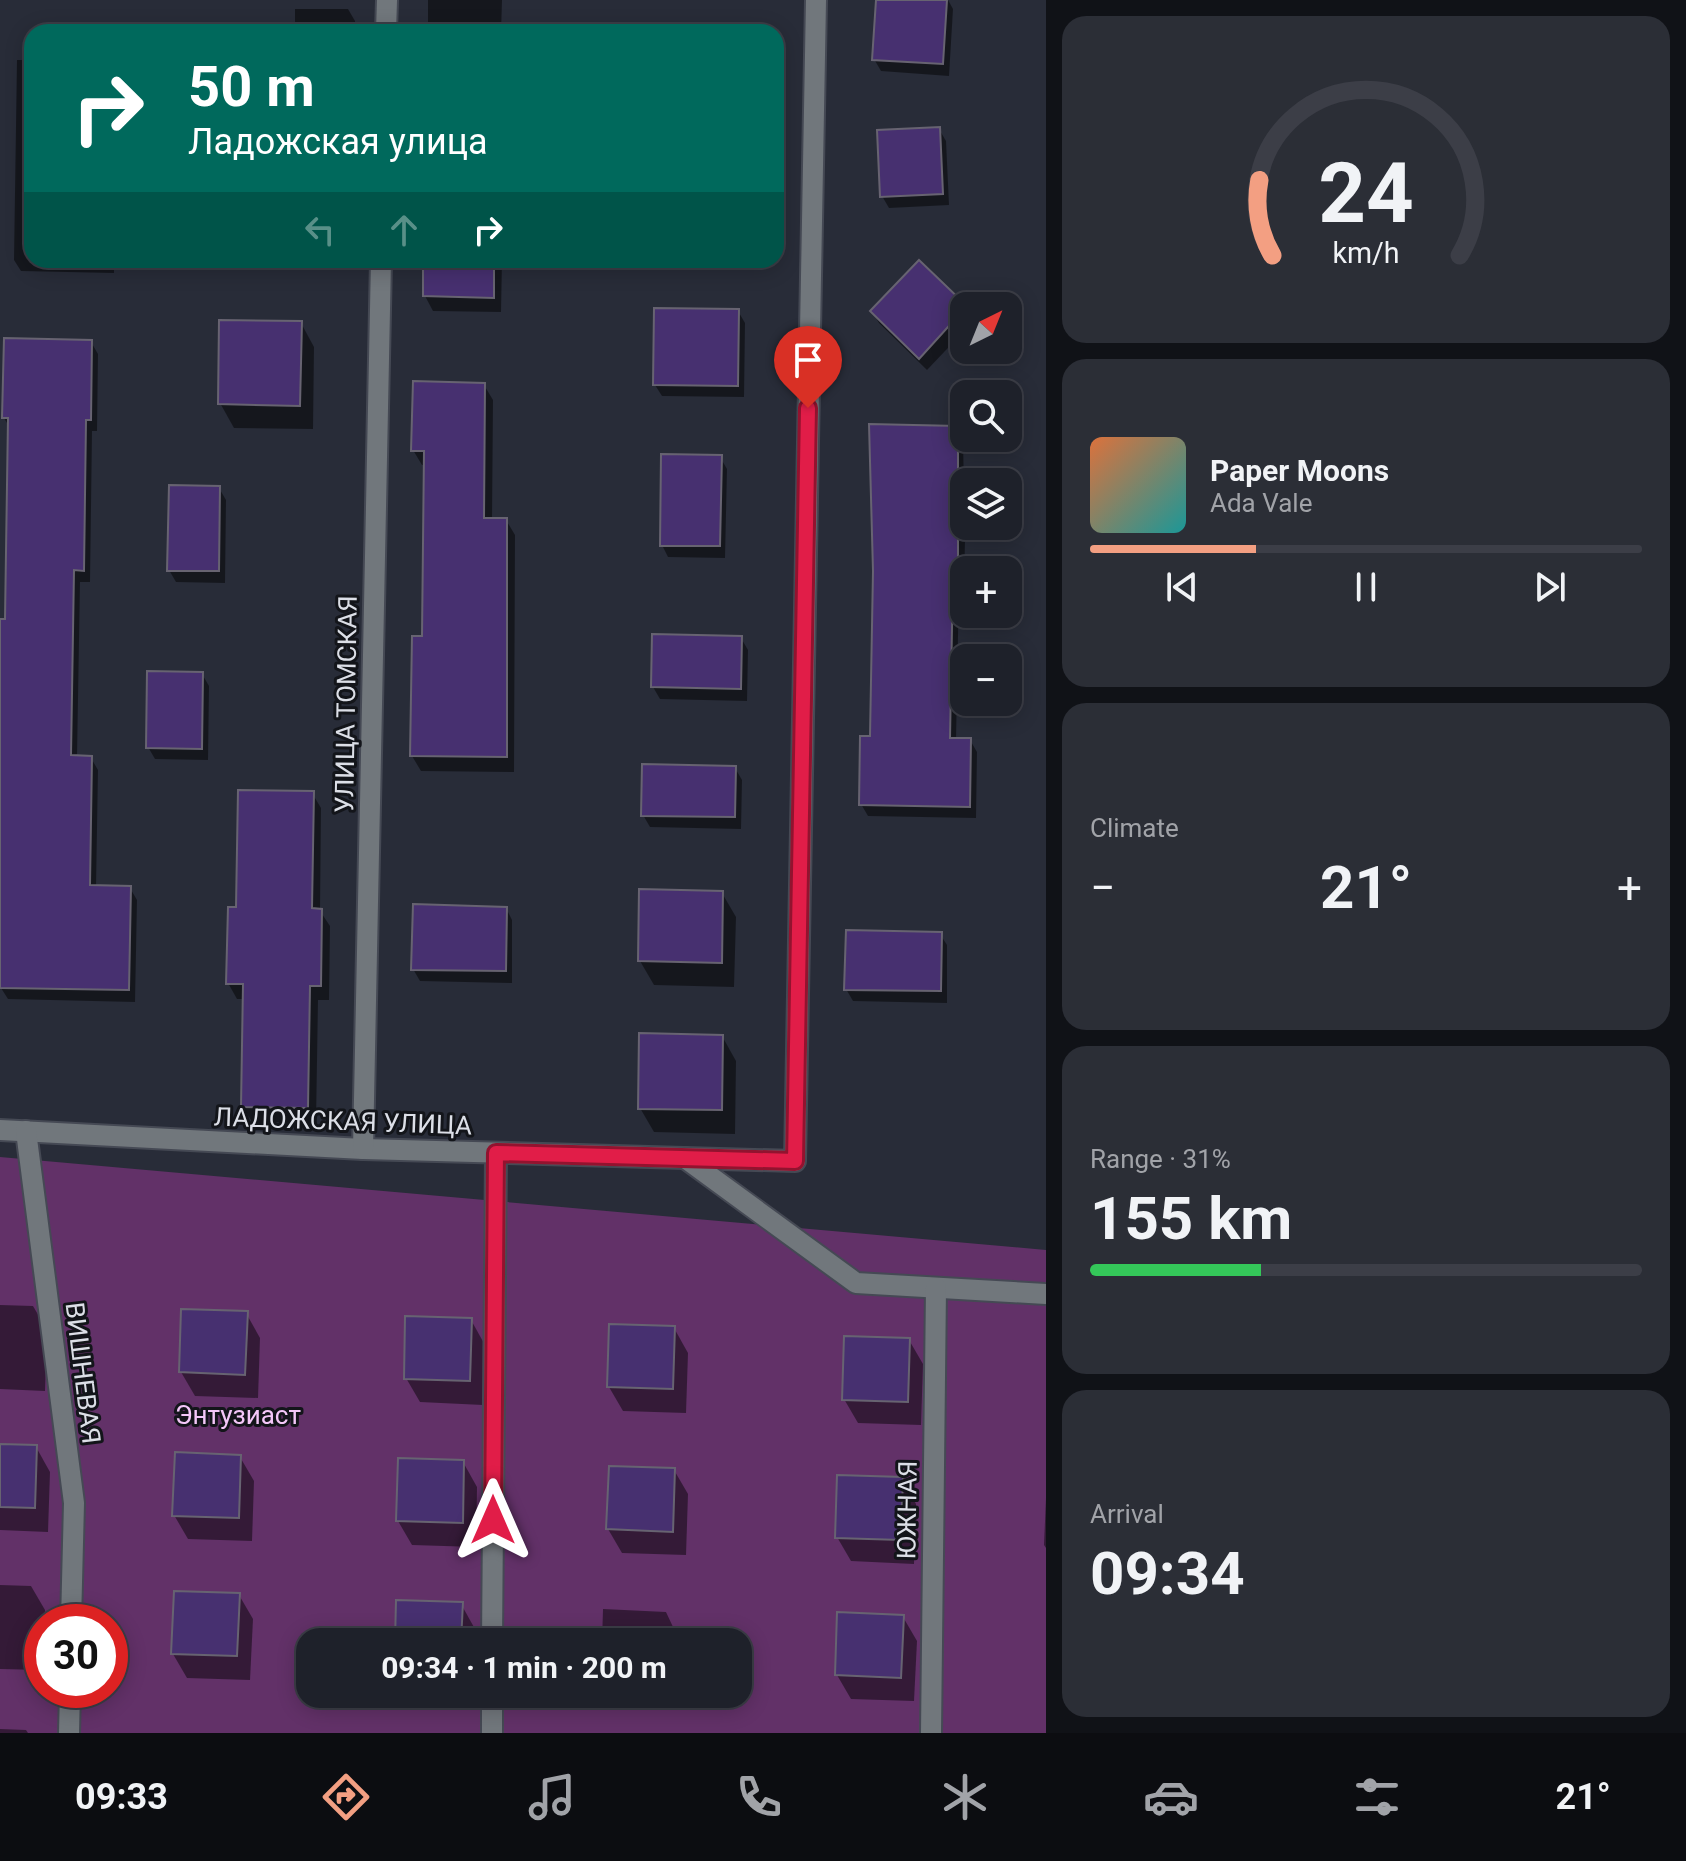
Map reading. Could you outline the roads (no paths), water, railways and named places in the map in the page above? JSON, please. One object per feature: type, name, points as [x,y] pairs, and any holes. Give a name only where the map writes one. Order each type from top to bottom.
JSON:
[{"type":"street","points":[[386,24],[387,0]]},
{"type":"street","name":"ЛАДОЖСКАЯ УЛИЦА","points":[[0,1130],[363,1149],[795,1161],[816,0]]},
{"type":"street","name":"УЛИЦА ТОМСКАЯ","points":[[363,1149],[381,268]]},
{"type":"street","name":"ВИШНЕВАЯ","points":[[26,1131],[74,1503],[71,1604]]},
{"type":"street","points":[[492,1628],[496,1153]]},
{"type":"street","points":[[685,1158],[856,1283],[1046,1294]]},
{"type":"street","name":"ЮЖНАЯ","points":[[931,1733],[936,1288]]},
{"type":"street","points":[[69,1733],[70,1708]]},
{"type":"street","points":[[492,1708],[492,1733]]},
{"type":"park label","name":"Энтузиаст","points":[[238,1415]]}]
